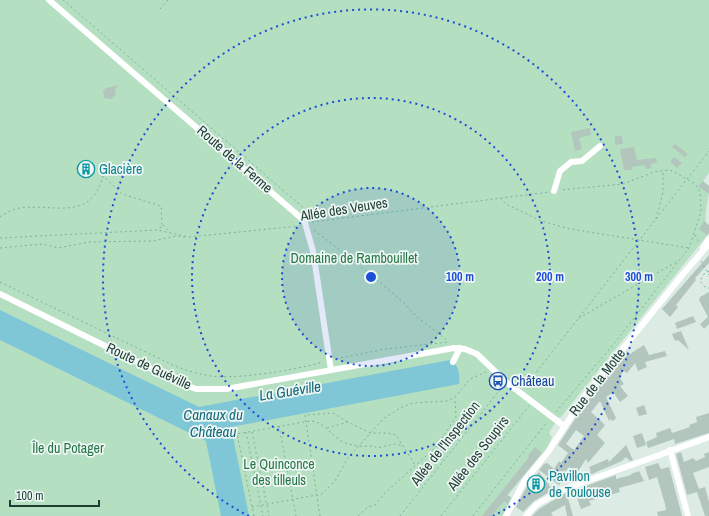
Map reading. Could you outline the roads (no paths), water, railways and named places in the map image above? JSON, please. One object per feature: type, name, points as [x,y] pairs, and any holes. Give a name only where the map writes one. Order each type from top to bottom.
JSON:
[{"type":"street","name":"Route de la Ferme","points":[[49,0],[278,196],[305,223],[312,251],[331,370]]},
{"type":"street","points":[[554,191],[560,171],[571,162],[582,161],[600,146]]},
{"type":"street","name":"Rue de la Motte","points":[[700,258],[709,239]]},
{"type":"street","name":"Rue de la Motte","points":[[506,516],[525,480],[548,452],[564,426],[599,378],[700,258],[709,244]]},
{"type":"street","name":"Route de Guéville","points":[[0,294],[180,383],[196,389],[226,389],[457,348]]},
{"type":"street","points":[[452,362],[457,348],[477,354],[506,382],[564,426]]},
{"type":"street","points":[[526,516],[536,505],[549,496],[670,450],[709,437]]},
{"type":"street","points":[[670,450],[688,516]]},
{"type":"water","name":"Canaux du Château","points":[[0,310],[199,407],[450,360],[457,367],[459,384],[231,427],[249,516],[221,516],[206,441],[0,340]]},
{"type":"place","name":"Glacière","points":[[86,169]]},
{"type":"place","name":"Château","points":[[498,381]]},
{"type":"place","name":"Pavillon de Toulouse","points":[[536,484]]},
{"type":"park label","name":"Domaine de Rambouillet","points":[[354,258]]},
{"type":"park label","name":"Île du Potager","points":[[68,448]]},
{"type":"park label","name":"Le Quinconce des tilleuls","points":[[279,472]]},
{"type":"water label","name":"La Guéville","points":[[290,391]]}]
